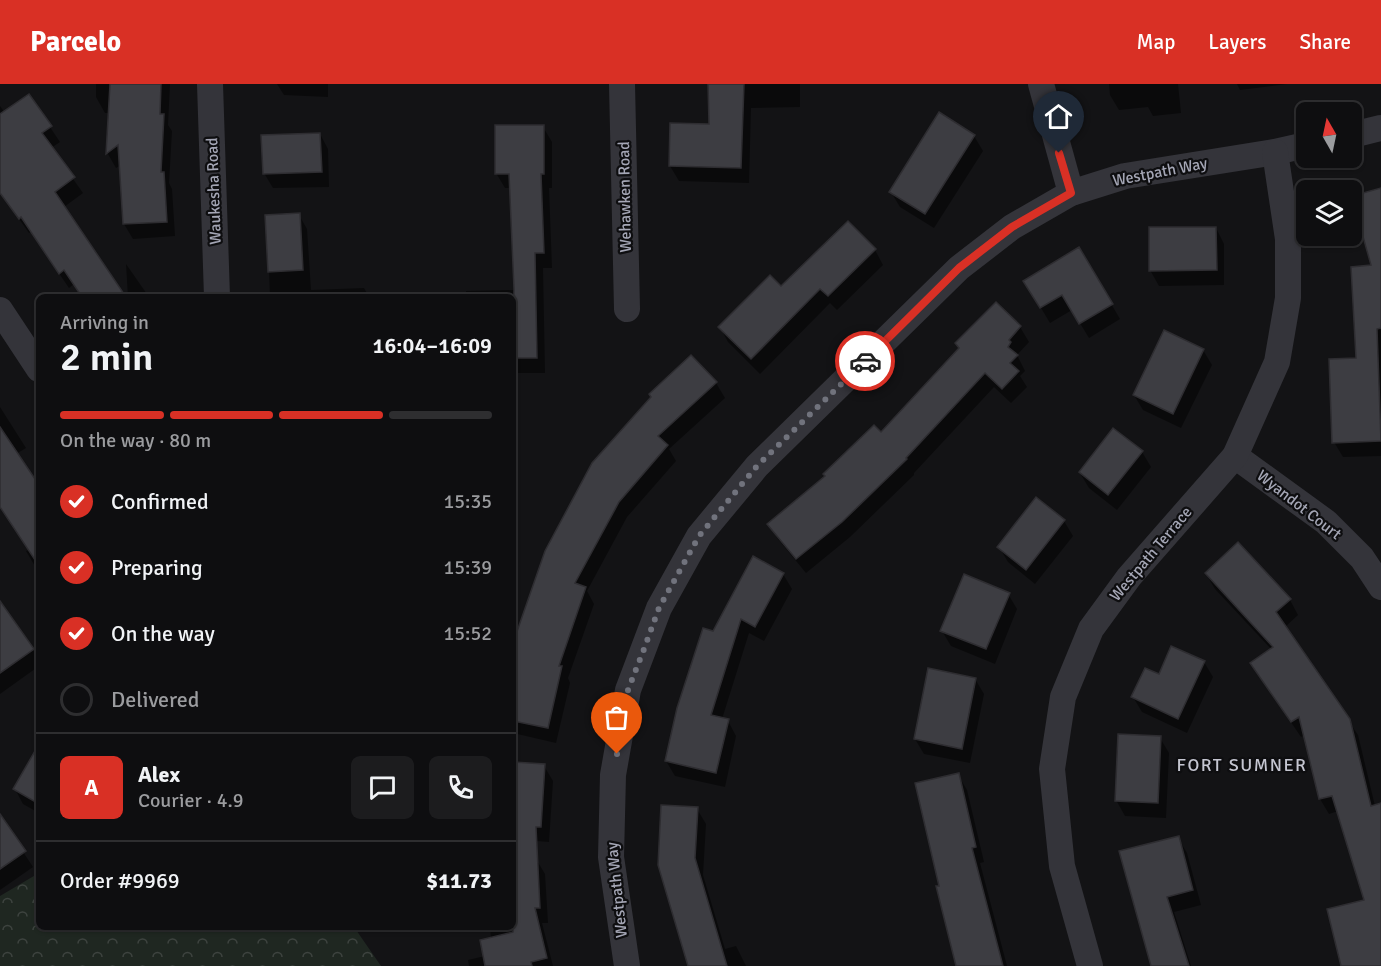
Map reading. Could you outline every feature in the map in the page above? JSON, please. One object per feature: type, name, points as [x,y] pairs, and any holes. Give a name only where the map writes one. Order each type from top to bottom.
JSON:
[{"type":"street","name":"Waukesha Road","points":[[210,84],[217,294]]},
{"type":"street","name":"Wehawken Road","points":[[622,84],[627,309]]},
{"type":"street","points":[[1041,84],[1071,193]]},
{"type":"street","points":[[1362,133],[1381,128]]},
{"type":"street","name":"Westpath Way","points":[[627,966],[611,857],[613,775],[628,690],[659,608],[699,536],[757,466],[959,268],[1012,227],[1071,193],[1125,176],[1296,147]]},
{"type":"street","name":"Westpath Terrace","points":[[1090,966],[1062,867],[1053,780],[1052,769],[1063,697],[1091,629],[1129,577],[1235,456],[1277,362],[1288,298],[1288,239],[1275,152]]},
{"type":"street","points":[[0,310],[36,364]]},
{"type":"street","name":"Wyandot Court","points":[[1235,456],[1326,522],[1362,558],[1381,587]]},
{"type":"green space","points":[[36,875],[36,930],[356,930],[381,966],[0,966],[0,896]]},
{"type":"building","points":[[110,84],[161,84],[160,114],[164,114],[161,172],[164,172],[167,222],[123,224],[118,145],[106,154]]},
{"type":"building","points":[[708,84],[744,84],[741,168],[669,166],[670,123],[709,124]]},
{"type":"building","points":[[29,94],[52,126],[42,133],[75,177],[55,192],[124,294],[80,294],[64,270],[59,274],[21,217],[19,219],[0,193],[0,114]]},
{"type":"building","points":[[939,112],[975,135],[925,214],[889,192]]},
{"type":"building","points":[[495,125],[544,125],[544,174],[541,174],[544,253],[535,253],[537,358],[516,358],[516,294],[514,294],[509,174],[495,174]]},
{"type":"building","points":[[320,133],[322,172],[263,174],[261,135]]},
{"type":"building","points":[[1381,188],[1381,328],[1377,329],[1381,441],[1332,443],[1329,359],[1356,358],[1351,267],[1371,265],[1362,233],[1362,193]]},
{"type":"building","points":[[300,213],[303,270],[268,272],[265,215]]},
{"type":"building","points":[[848,221],[876,249],[828,296],[820,289],[751,359],[718,327],[770,275],[781,286]]},
{"type":"building","points":[[1149,227],[1216,227],[1217,270],[1149,271]]},
{"type":"building","points":[[1079,247],[1113,304],[1079,324],[1062,295],[1040,308],[1023,281]]},
{"type":"building","points":[[996,302],[1021,326],[1009,340],[1011,342],[1008,347],[1018,355],[1010,363],[1019,371],[1002,389],[985,373],[907,459],[842,522],[796,559],[767,524],[825,476],[823,474],[874,425],[881,432],[959,348],[955,343]]},
{"type":"building","points":[[1164,330],[1204,349],[1173,414],[1133,395]]},
{"type":"building","points":[[691,355],[717,382],[658,436],[668,445],[619,502],[575,583],[586,587],[559,666],[562,666],[548,728],[516,722],[516,634],[545,551],[592,463],[651,397],[649,394]]},
{"type":"building","points":[[0,427],[36,481],[36,561],[0,507]]},
{"type":"building","points":[[1113,428],[1143,451],[1108,495],[1079,472]]},
{"type":"building","points":[[1036,497],[1065,520],[1026,570],[997,547]]},
{"type":"building","points":[[1238,542],[1291,599],[1276,612],[1350,719],[1371,806],[1381,803],[1381,966],[1341,966],[1327,909],[1364,900],[1332,796],[1319,799],[1299,717],[1291,722],[1250,663],[1273,647],[1205,573]]},
{"type":"building","points":[[753,556],[784,573],[755,627],[741,619],[711,715],[729,719],[716,773],[665,761],[677,708],[703,628],[713,631]]},
{"type":"building","points":[[964,574],[1010,593],[986,649],[940,631]]},
{"type":"building","points":[[0,601],[34,649],[0,673]]},
{"type":"building","points":[[1171,646],[1205,661],[1178,719],[1131,697],[1145,668],[1159,674]]},
{"type":"building","points":[[928,668],[976,678],[962,749],[914,739]]},
{"type":"building","points":[[1118,734],[1161,736],[1158,803],[1115,801]]},
{"type":"building","points":[[36,749],[36,802],[13,789]]},
{"type":"building","points":[[516,762],[545,764],[541,827],[536,827],[540,908],[535,908],[547,958],[531,962],[532,966],[485,966],[480,940],[516,930]]},
{"type":"building","points":[[959,773],[976,847],[972,848],[1003,966],[956,966],[936,886],[939,886],[915,783]]},
{"type":"building","points":[[661,805],[698,807],[695,858],[727,966],[688,966],[658,865]]},
{"type":"building","points":[[0,814],[26,851],[0,869]]},
{"type":"building","points":[[1179,836],[1193,890],[1167,897],[1189,966],[1151,966],[1119,851]]},
{"type":"way so far","points":[[617,754],[628,690],[659,608],[699,536],[757,466],[865,361]]},
{"type":"district","name":"FORT SUMNER","points":[[1242,765]]},
{"type":"route","points":[[865,361],[959,268],[1012,227],[1071,193],[1059,153]]}]
